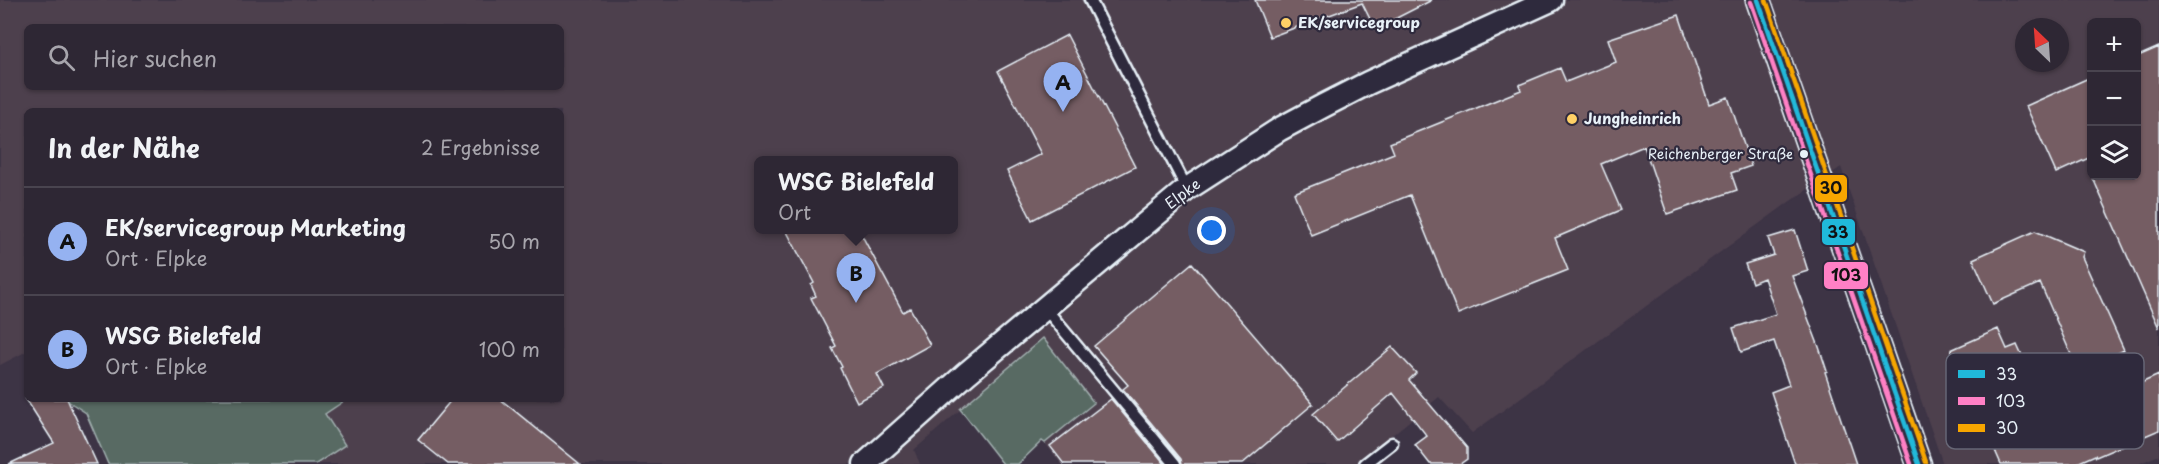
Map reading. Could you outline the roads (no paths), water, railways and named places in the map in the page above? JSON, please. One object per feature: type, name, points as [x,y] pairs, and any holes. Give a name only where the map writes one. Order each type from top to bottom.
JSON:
[{"type":"street","name":"Elpke","points":[[865,464],[966,374],[1187,189],[1280,129],[1323,106],[1551,0]]},
{"type":"street","points":[[1758,0],[1919,464]]},
{"type":"lane","points":[[1090,0],[1187,189]]},
{"type":"lane","points":[[1046,308],[1175,464]]},
{"type":"lane","points":[[1365,464],[1392,442]]},
{"type":"place","name":"EK/servicegroup","points":[[1286,23]]},
{"type":"place","name":"EK/servicegroup Marketing","points":[[1063,112]]},
{"type":"place","name":"Jungheinrich","points":[[1572,119]]},
{"type":"place","name":"Reichenberger Straße","points":[[1804,154]]},
{"type":"place","name":"WSG Bielefeld","points":[[856,303]]}]
